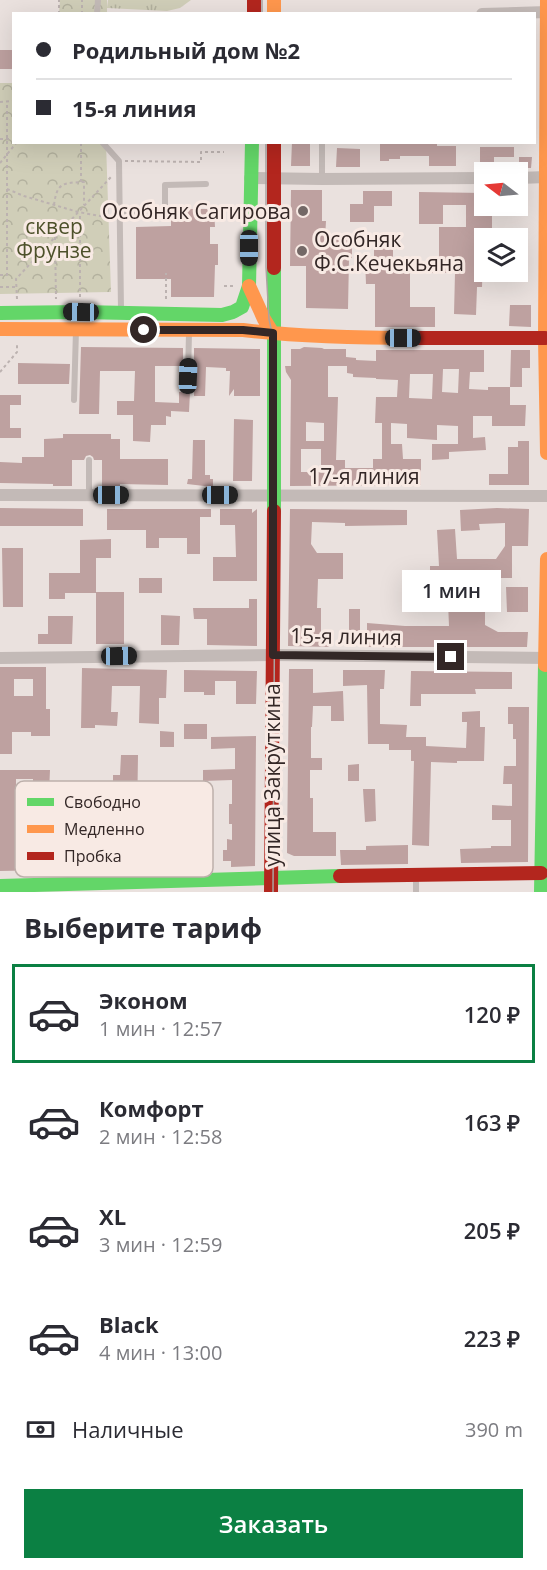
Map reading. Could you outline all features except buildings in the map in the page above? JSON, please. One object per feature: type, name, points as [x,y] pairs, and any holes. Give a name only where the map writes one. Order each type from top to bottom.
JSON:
[{"type":"main road","points":[[547,0],[547,453]]},
{"type":"main road","points":[[0,313],[222,315],[242,307],[252,144]]},
{"type":"main road","name":"улица Закруткина","points":[[271,892],[274,144]]},
{"type":"main road","points":[[244,286],[273,333]]},
{"type":"main road","points":[[0,329],[243,330],[360,338],[546,338]]},
{"type":"main road","points":[[541,892],[544,874],[547,560]]},
{"type":"main road","points":[[0,886],[271,877],[544,874]]},
{"type":"street","points":[[528,178],[547,177]]},
{"type":"street","points":[[250,178],[474,178]]},
{"type":"street","name":"17-я линия","points":[[0,495],[547,496]]},
{"type":"street","name":"15-я линия","points":[[0,658],[273,655],[546,658]]},
{"type":"lane","points":[[104,144],[119,164],[121,314]]},
{"type":"lane","points":[[322,144],[322,179]]},
{"type":"lane","points":[[120,217],[161,214],[165,210],[165,185],[207,184]]},
{"type":"lane","points":[[74,400],[76,329]]},
{"type":"lane","points":[[188,376],[189,330]]},
{"type":"lane","points":[[89,460],[89,495]]},
{"type":"lane","points":[[416,876],[416,892]]},
{"type":"path","points":[[0,102],[12,102]]},
{"type":"path","points":[[0,275],[7,275],[7,102]]},
{"type":"path","points":[[0,139],[12,139]]},
{"type":"path","points":[[0,163],[15,144]]},
{"type":"path","points":[[81,144],[81,182],[84,182],[84,205]]},
{"type":"path","points":[[16,299],[16,279],[79,212],[119,164],[201,162],[201,152],[224,152]]},
{"type":"path","points":[[54,205],[58,187],[65,182],[81,182]]},
{"type":"path","points":[[7,189],[79,212],[120,217]]},
{"type":"path","points":[[0,199],[7,199]]},
{"type":"path","points":[[79,212],[80,300]]},
{"type":"path","points":[[56,237],[56,299]]},
{"type":"path","points":[[0,240],[6,240]]},
{"type":"path","points":[[166,273],[166,299]]},
{"type":"path","points":[[224,286],[244,286]]},
{"type":"path","points":[[0,287],[16,287]]},
{"type":"path","points":[[0,372],[17,352],[17,344]]},
{"type":"green space","points":[[60,0],[107,0],[107,12],[59,12]]},
{"type":"green space","points":[[108,0],[191,0],[180,8],[167,11],[107,8]]},
{"type":"green space","name":"сквер Фрунзе","points":[[0,83],[12,83],[12,144],[106,144],[111,292],[0,294]]},
{"type":"tram line","points":[[262,0],[262,12]]},
{"type":"tram line","points":[[266,144],[266,267],[269,319],[276,352],[273,892]]},
{"type":"traffic: fast","points":[[0,313],[222,315],[242,307],[249,286],[252,144]]},
{"type":"traffic: fast","points":[[274,268],[274,511]]},
{"type":"traffic: fast","points":[[541,892],[545,665]]},
{"type":"traffic: fast","points":[[0,886],[340,876]]},
{"type":"traffic: slow","points":[[274,0],[274,12]]},
{"type":"traffic: slow","points":[[547,0],[545,338],[547,453]]},
{"type":"traffic: slow","points":[[249,286],[272,332]]},
{"type":"traffic: slow","points":[[0,329],[243,330],[330,337],[416,338]]},
{"type":"traffic: slow","points":[[545,665],[547,559]]},
{"type":"traffic: jam","points":[[254,0],[254,12]]},
{"type":"traffic: jam","points":[[274,144],[274,268]]},
{"type":"traffic: jam","points":[[416,338],[545,338]]},
{"type":"traffic: jam","points":[[271,892],[274,511]]},
{"type":"traffic: jam","points":[[340,876],[541,873]]},
{"type":"place","name":"Особняк Сагирова","points":[[303,211]]},
{"type":"place","name":"Особняк Ф.С.Кечекьяна","points":[[302,251]]},
{"type":"route","points":[[144,330],[243,330],[273,333],[273,655],[451,657]]}]
